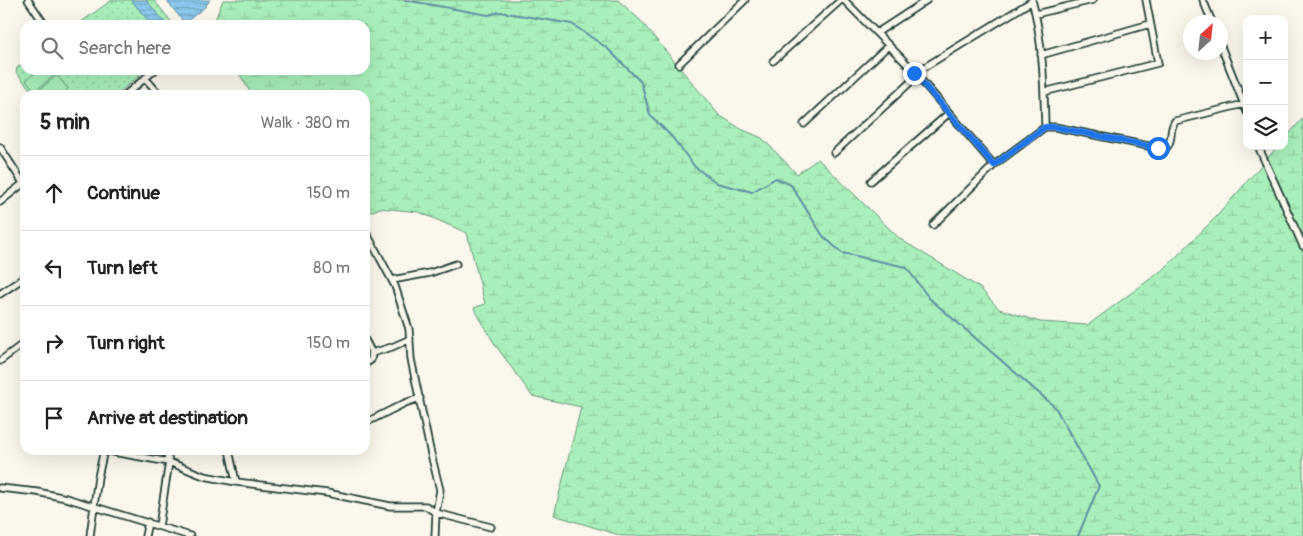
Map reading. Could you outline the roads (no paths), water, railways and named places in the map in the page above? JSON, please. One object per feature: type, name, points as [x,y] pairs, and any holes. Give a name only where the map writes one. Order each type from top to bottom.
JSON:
[{"type":"street","points":[[28,0],[42,20]]},
{"type":"street","points":[[679,64],[745,0]]},
{"type":"street","points":[[773,61],[843,0],[878,32],[994,165]]},
{"type":"street","points":[[878,32],[927,0]]},
{"type":"street","points":[[834,153],[916,75],[1032,0],[1036,14],[1041,54],[1045,127]]},
{"type":"street","points":[[1036,14],[1093,0]]},
{"type":"street","points":[[1044,92],[1158,63],[1146,0]]},
{"type":"street","points":[[1203,0],[1209,15]]},
{"type":"street","points":[[1041,54],[1150,24]]},
{"type":"street","points":[[804,124],[889,45]]},
{"type":"street","points":[[1226,60],[1243,102]]},
{"type":"street","points":[[131,90],[149,75]]},
{"type":"street","points":[[145,78],[156,90]]},
{"type":"street","points":[[933,225],[994,165],[1045,127],[1055,127],[1158,148],[1167,147],[1170,142],[1171,128],[1175,121],[1243,104]]},
{"type":"street","points":[[871,181],[949,113]]},
{"type":"street","points":[[0,147],[20,177]]},
{"type":"street","points":[[1260,150],[1303,246]]},
{"type":"street","points":[[0,202],[20,187]]},
{"type":"street","points":[[370,239],[392,280],[404,308],[410,329],[411,358],[440,490],[434,536]]},
{"type":"street","points":[[392,280],[430,274],[456,264]]},
{"type":"street","points":[[0,294],[20,280]]},
{"type":"street","points":[[372,353],[410,339]]},
{"type":"street","points":[[0,361],[20,347]]},
{"type":"street","points":[[370,349],[372,353],[370,361]]},
{"type":"street","points":[[370,420],[405,403],[420,398]]},
{"type":"street","points":[[90,536],[102,455]]},
{"type":"street","points":[[130,455],[169,462],[204,476],[236,482],[327,493],[390,506],[426,506],[436,513],[491,527]]},
{"type":"street","points":[[159,526],[169,462],[167,455]]},
{"type":"street","points":[[230,455],[236,482]]},
{"type":"street","points":[[0,488],[66,498],[190,536]]},
{"type":"street","points":[[145,536],[148,522]]},
{"type":"water","points":[[131,0],[146,0],[163,20],[148,20]]},
{"type":"water","points":[[166,0],[210,0],[205,7],[189,20],[182,20]]},
{"type":"waterway","points":[[405,0],[488,15],[500,12],[572,24],[607,48],[641,82],[650,115],[672,137],[695,167],[717,183],[752,192],[776,178],[791,185],[823,236],[842,253],[906,267],[929,298],[1055,407],[1099,486],[1078,536]]}]
